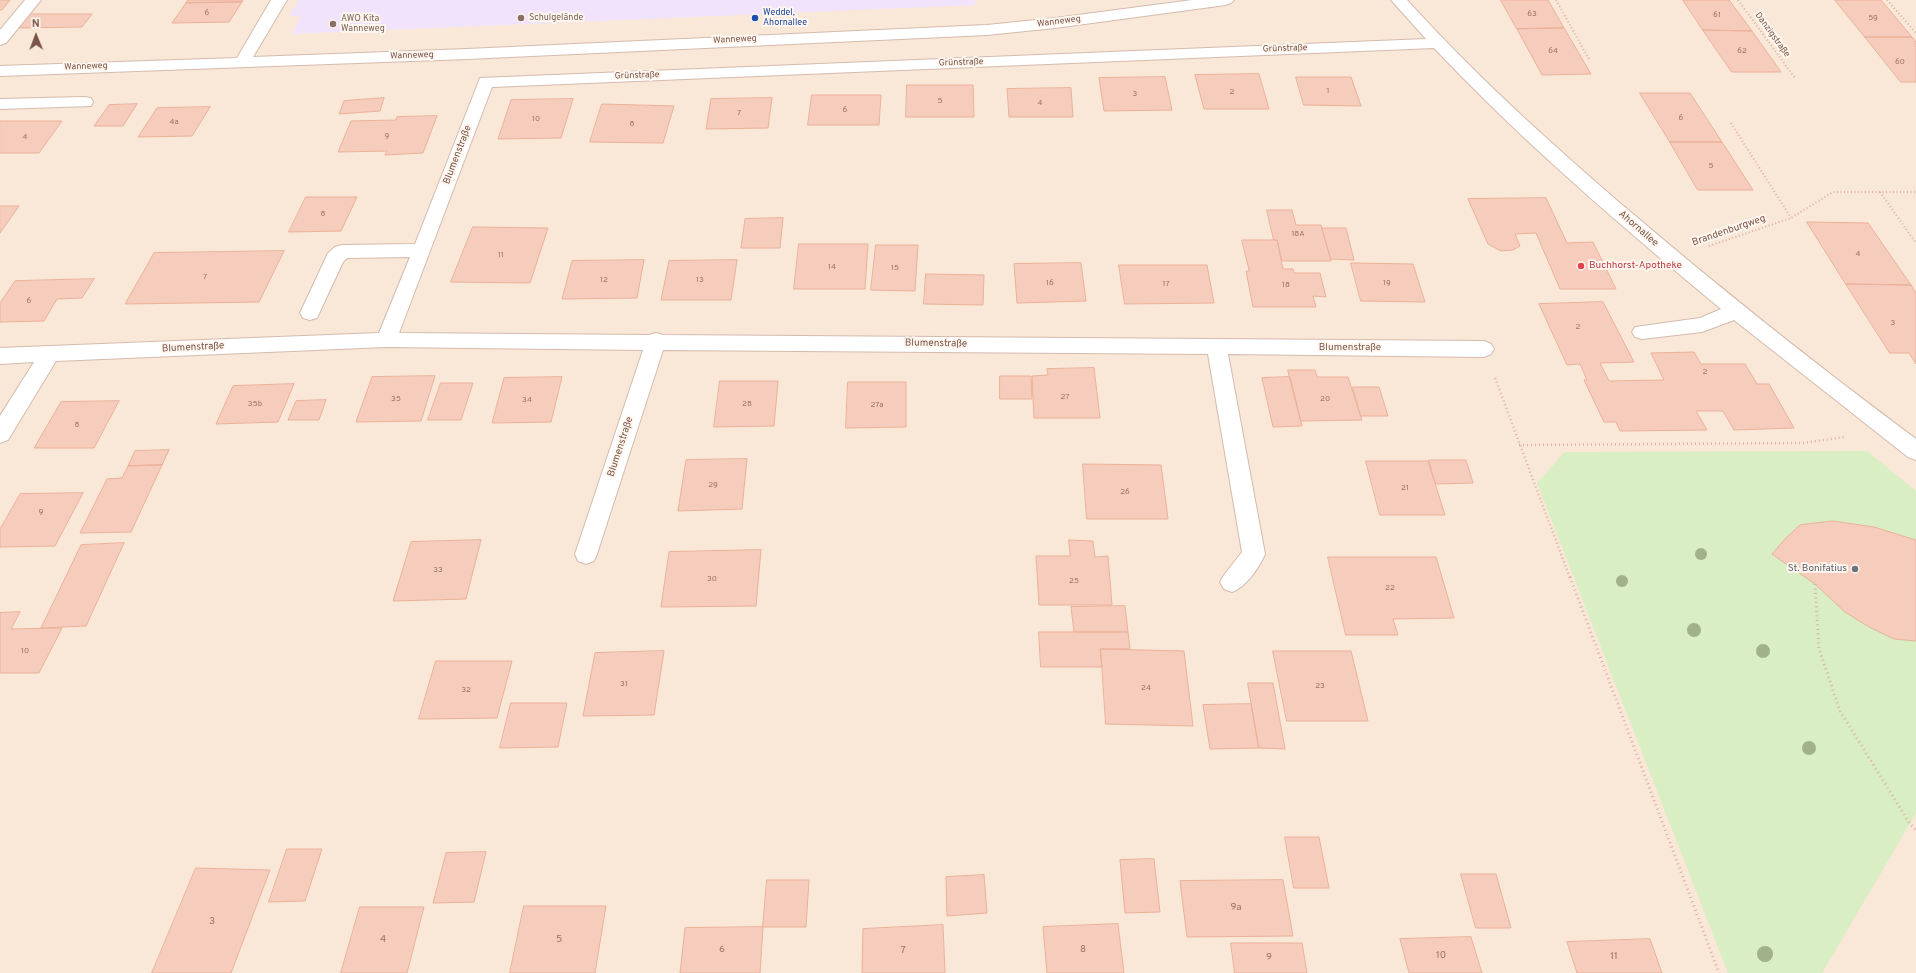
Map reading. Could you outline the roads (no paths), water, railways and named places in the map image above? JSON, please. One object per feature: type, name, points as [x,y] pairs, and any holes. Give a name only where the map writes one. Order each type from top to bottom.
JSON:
[{"type":"street","points":[[0,40],[33,0]]},
{"type":"street","points":[[243,61],[279,0]]},
{"type":"street","name":"Wanneweg","points":[[0,71],[467,54],[987,30],[1055,23],[1226,0]]},
{"type":"street","name":"Ahornallee","points":[[1398,0],[1436,43],[1499,104],[1672,259],[1736,311],[1916,451]]},
{"type":"street","name":"Grünstraße","points":[[486,82],[1436,43]]},
{"type":"street","name":"Blumenstraße","points":[[386,340],[486,82]]},
{"type":"street","points":[[0,104],[85,102]]},
{"type":"street","points":[[310,313],[335,258],[342,252],[422,250]]},
{"type":"street","points":[[1642,332],[1702,325],[1736,311]]},
{"type":"street","name":"Blumenstraße","points":[[0,356],[386,340],[656,340],[1484,349]]},
{"type":"street","name":"Blumenstraße","points":[[586,554],[656,340]]},
{"type":"street","points":[[1217,347],[1254,554],[1232,582]]},
{"type":"street","points":[[0,434],[49,354]]},
{"type":"place","name":"Schulgelände","points":[[521,18]]},
{"type":"place","name":"Weddel, Ahornallee","points":[[755,18]]},
{"type":"place","name":"AWO Kita Wanneweg","points":[[333,24]]},
{"type":"place","name":"Buchhorst-Apotheke","points":[[1581,266]]},
{"type":"place","name":"St. Bonifatius","points":[[1855,569]]}]
